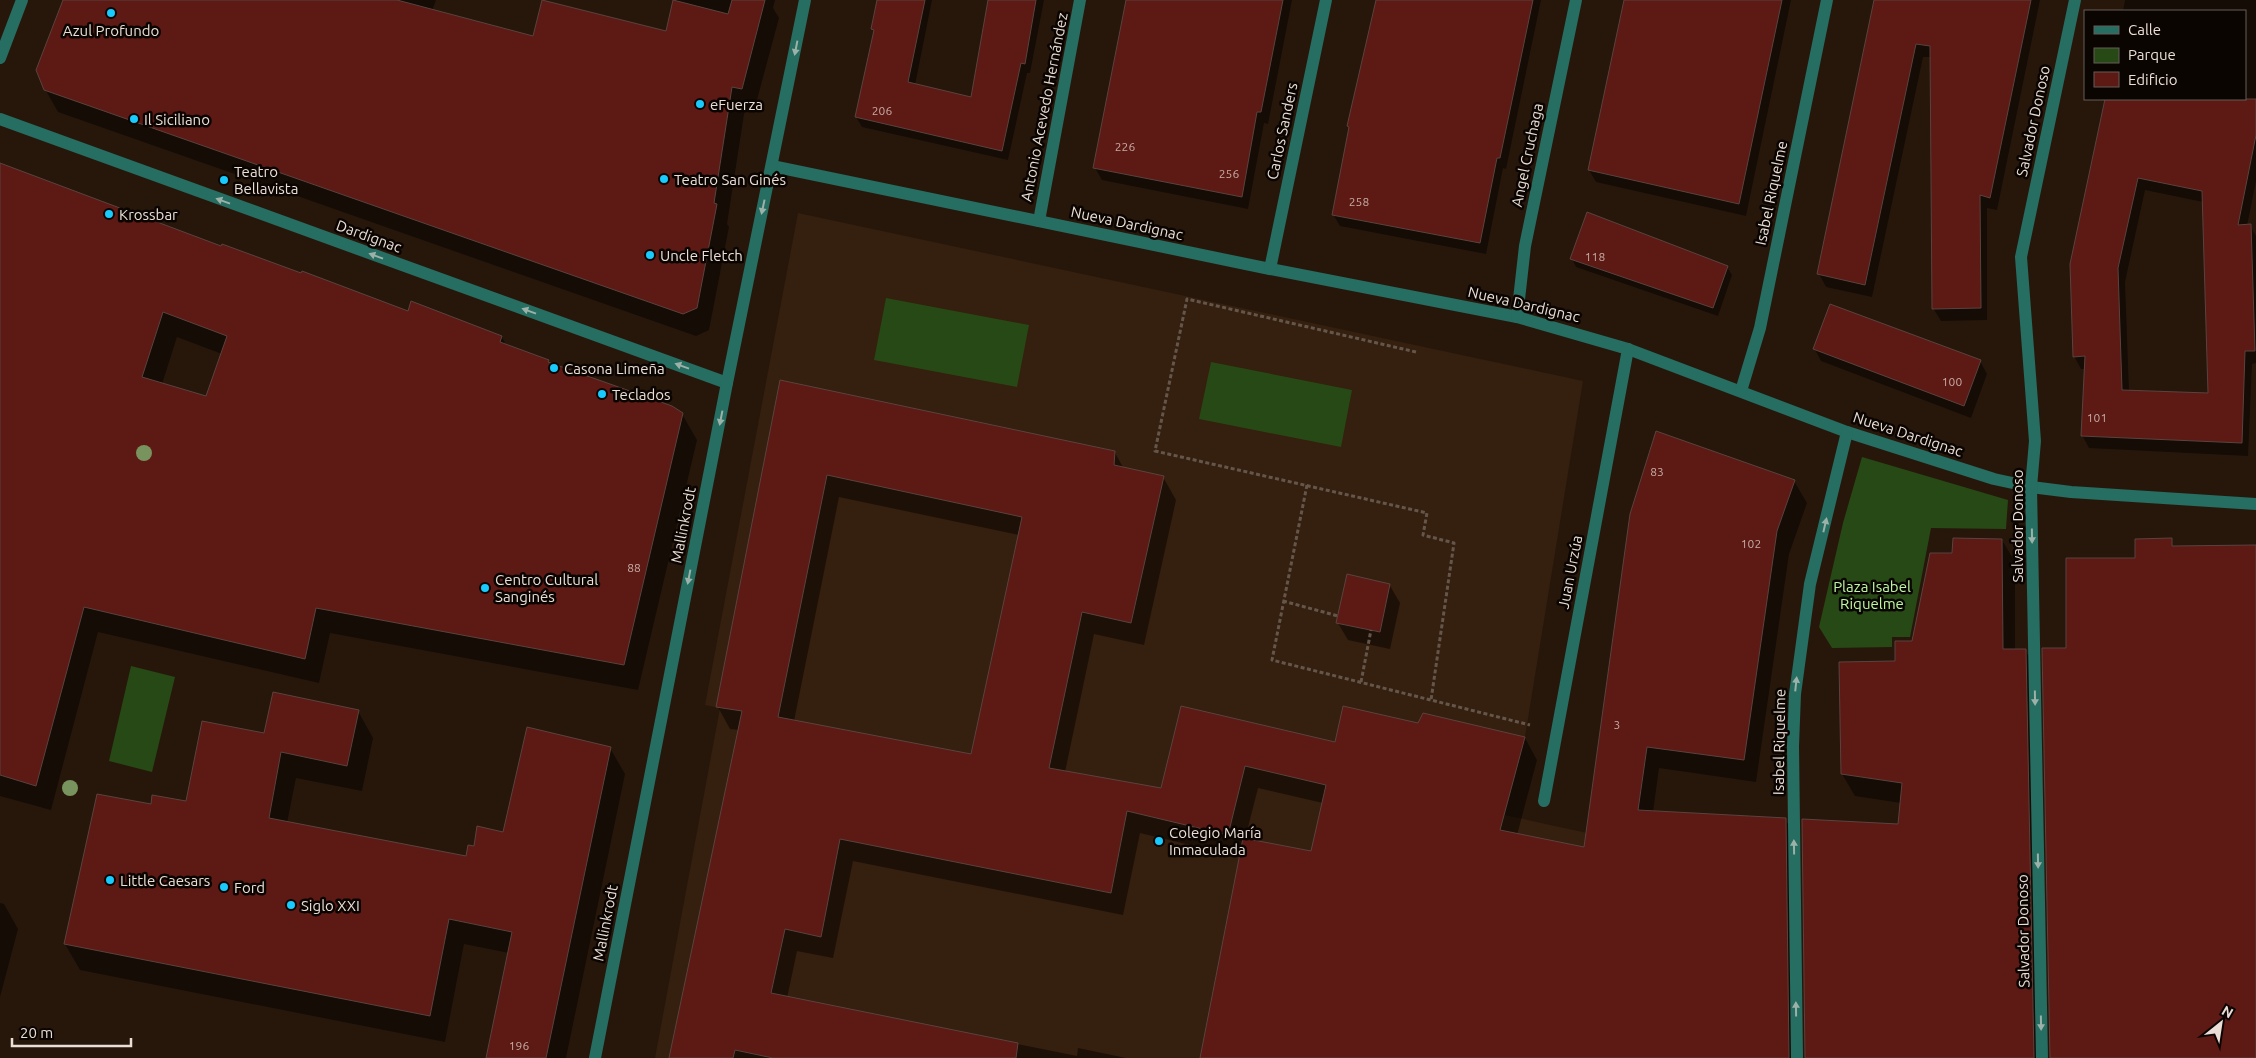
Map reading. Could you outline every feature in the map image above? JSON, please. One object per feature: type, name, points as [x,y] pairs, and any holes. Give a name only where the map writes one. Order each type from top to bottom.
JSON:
[{"type":"street","points":[[0,58],[22,0]]},
{"type":"street","name":"Mallinkrodt","points":[[595,1058],[728,383],[806,0]]},
{"type":"street","name":"Antonio Acevedo Hernández","points":[[1039,221],[1080,0]]},
{"type":"street","name":"Carlos Sanders","points":[[1270,270],[1326,0]]},
{"type":"street","name":"Angel Cruchaga","points":[[1517,317],[1525,246],[1576,0]]},
{"type":"street","name":"Isabel Riquelme","points":[[1741,391],[1760,328],[1827,0]]},
{"type":"street","name":"Salvador Donoso","points":[[2042,1058],[2031,487],[2035,441],[2021,257],[2075,0]]},
{"type":"street","name":"Dardignac","points":[[0,120],[728,383]]},
{"type":"street","name":"Nueva Dardignac","points":[[772,166],[1270,270],[1517,317],[1628,349],[1847,432],[1994,479],[2031,487],[2081,492],[2256,504]]},
{"type":"street","name":"Juan Urzúa","points":[[1544,801],[1628,349]]},
{"type":"street","name":"Isabel Riquelme","points":[[1797,1058],[1793,746],[1795,694],[1810,584],[1847,432]]},
{"type":"path","points":[[1416,352],[1187,299],[1155,452],[1427,513],[1423,535],[1454,543],[1431,700]]},
{"type":"path","points":[[1307,485],[1282,601],[1272,660],[1557,732]]},
{"type":"path","points":[[1282,601],[1338,616]]},
{"type":"path","points":[[1361,682],[1371,630]]},
{"type":"shaded area","points":[[798,213],[1583,381],[1525,737],[1505,815],[1688,855],[1476,1058],[655,1058],[720,708],[705,705]]},
{"type":"green space","points":[[886,298],[1029,325],[1017,387],[874,360]]},
{"type":"green space","points":[[1211,362],[1352,390],[1341,447],[1199,419]]},
{"type":"green space","name":"Plaza Isabel Riquelme","points":[[1862,457],[2008,500],[2006,529],[1931,528],[1910,637],[1892,637],[1892,647],[1832,648],[1819,627],[1843,523]]},
{"type":"green space","points":[[131,666],[175,677],[152,772],[109,761]]},
{"type":"building","points":[[63,0],[397,0],[533,36],[542,0],[666,31],[673,0],[728,14],[732,0],[765,0],[742,89],[732,87],[714,203],[717,204],[697,308],[683,314],[44,90],[36,70]]},
{"type":"building","points":[[877,0],[925,0],[908,82],[971,97],[988,0],[1036,0],[1025,64],[1021,63],[1002,151],[855,117],[874,30],[871,29]]},
{"type":"building","points":[[1126,0],[1283,0],[1261,112],[1257,112],[1242,197],[1093,168]]},
{"type":"building","points":[[1376,0],[1533,0],[1500,158],[1497,158],[1480,243],[1332,215],[1349,127],[1347,126]]},
{"type":"building","points":[[1624,0],[1782,0],[1739,204],[1588,170]]},
{"type":"building","points":[[1874,0],[2031,0],[1990,198],[1980,195],[1981,308],[1932,309],[1930,46],[1916,44],[1865,285],[1817,274]]},
{"type":"building","points":[[2256,99],[2256,135],[2238,225],[2251,224],[2255,351],[2245,351],[2242,443],[2081,436],[2085,356],[2073,357],[2070,264],[2105,100]],"holes":[[[2138,178],[2202,191],[2208,393],[2122,390],[2118,268]]]},
{"type":"building","points":[[0,163],[221,246],[222,244],[301,273],[302,271],[408,311],[411,301],[502,336],[500,342],[549,360],[548,362],[672,406],[683,413],[624,665],[316,608],[305,659],[84,607],[36,786],[0,775]],"holes":[[[163,312],[227,336],[206,396],[142,377]]]},
{"type":"building","points":[[1587,212],[1728,266],[1713,308],[1570,259]]},
{"type":"building","points":[[1830,304],[1981,360],[1964,406],[1813,349]]},
{"type":"building","points":[[780,380],[1115,451],[1114,465],[1164,476],[1131,623],[1082,612],[1049,768],[1161,788],[1181,706],[1335,742],[1343,706],[1418,723],[1423,713],[1525,737],[1500,830],[1584,847],[1630,514],[1656,431],[1795,480],[1777,531],[1744,760],[1647,747],[1638,810],[1786,818],[1789,1058],[1200,1058],[1243,838],[1311,851],[1326,785],[1245,766],[1228,835],[1127,811],[1111,893],[840,839],[821,937],[785,929],[771,993],[1018,1043],[1016,1058],[773,1058],[735,1050],[733,1058],[669,1058],[742,711],[716,707]],"holes":[[[827,475],[1022,517],[971,754],[778,717]]]},
{"type":"building","points":[[1953,538],[2002,539],[2003,649],[2026,649],[2034,1058],[1805,1058],[1802,819],[1898,824],[1902,783],[1841,774],[1839,662],[1895,661],[1895,641],[1912,641],[1930,553],[1952,553]]},
{"type":"building","points":[[2172,538],[2172,546],[2256,545],[2256,1058],[2050,1058],[2042,648],[2066,648],[2066,558],[2135,558],[2135,539]]},
{"type":"building","points":[[1347,574],[1390,584],[1380,632],[1336,623]]},
{"type":"building","points":[[273,692],[359,710],[347,766],[281,752],[269,818],[466,856],[468,845],[474,846],[477,826],[503,832],[527,727],[611,747],[546,1058],[486,1058],[512,932],[449,919],[430,1016],[64,944],[97,794],[151,804],[152,795],[186,801],[202,721],[264,733]]},
{"type":"place","name":"Azul Profundo","points":[[111,13]]},
{"type":"place","name":"eFuerza","points":[[700,104]]},
{"type":"place","name":"Il Siciliano","points":[[134,119]]},
{"type":"place","name":"Teatro San Ginés","points":[[664,179]]},
{"type":"place","name":"Teatro Bellavista","points":[[224,180]]},
{"type":"place","name":"Krossbar","points":[[109,214]]},
{"type":"place","name":"Uncle Fletch","points":[[650,255]]},
{"type":"place","name":"Casona Limeña","points":[[554,368]]},
{"type":"place","name":"Teclados","points":[[602,394]]},
{"type":"place","name":"Centro Cultural Sanginés","points":[[485,588]]},
{"type":"place","name":"Colegio María Inmaculada","points":[[1159,841]]},
{"type":"place","name":"Little Caesars","points":[[110,880]]},
{"type":"place","name":"Ford","points":[[224,887]]},
{"type":"place","name":"Siglo XXI","points":[[291,905]]}]
